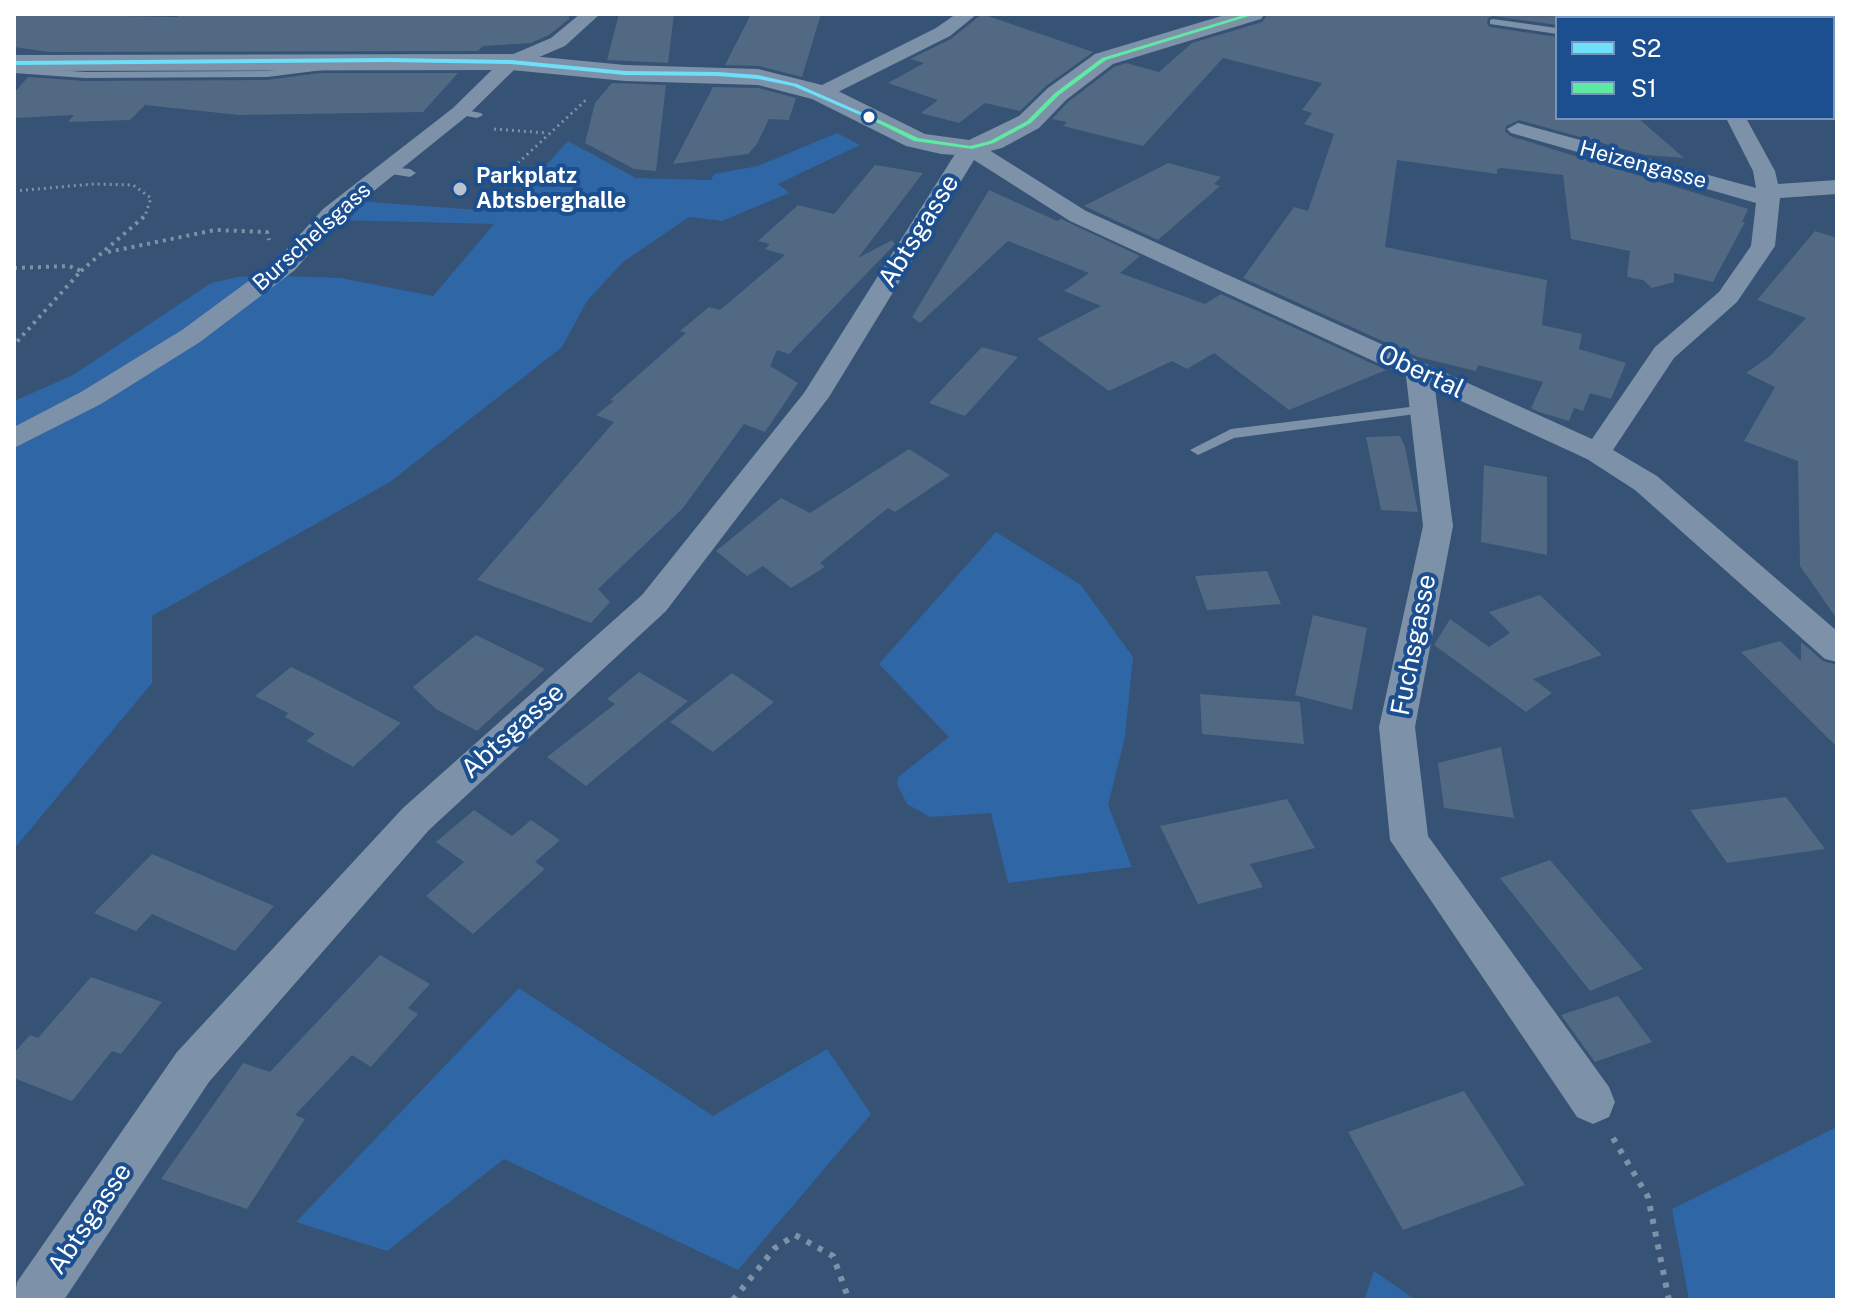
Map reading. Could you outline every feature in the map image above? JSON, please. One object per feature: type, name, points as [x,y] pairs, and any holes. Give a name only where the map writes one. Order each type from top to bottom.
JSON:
[{"type":"street","points":[[511,62],[558,42],[591,14]]},
{"type":"street","points":[[821,93],[943,32],[968,14]]},
{"type":"street","points":[[14,63],[511,62],[625,73],[758,77],[821,93],[916,140],[970,148],[992,142],[1029,122],[1057,94],[1104,59],[1253,14]]},
{"type":"street","name":"Burschelsgass","points":[[14,439],[129,376],[191,336],[286,265],[331,214],[400,172],[468,113],[511,62]]},
{"type":"street","points":[[1597,453],[1664,353],[1728,297],[1749,271],[1763,246],[1769,196],[1764,171],[1737,120]]},
{"type":"street","name":"Heizengasse","points":[[1518,129],[1769,196],[1837,187]]},
{"type":"street","name":"Obertal","points":[[970,148],[1078,216],[1597,453],[1646,483],[1837,650]]},
{"type":"street","name":"Abtsgasse","points":[[35,1300],[193,1067],[416,819],[654,603],[815,397],[970,148]]},
{"type":"street","name":"Fuchsgasse","points":[[1419,371],[1438,526],[1397,727],[1409,840],[1593,1102]]},
{"type":"lane","points":[[1493,22],[1555,31]]},
{"type":"lane","points":[[14,70],[85,75],[267,74],[387,60]]},
{"type":"lane","points":[[1198,450],[1231,434],[1426,409]]},
{"type":"path","points":[[518,163],[591,95]]},
{"type":"path","points":[[494,129],[548,133]]},
{"type":"path","points":[[14,191],[94,184],[133,185],[151,198],[147,215],[81,271],[14,345]]},
{"type":"path","points":[[104,253],[215,230],[255,231],[267,232],[268,263],[286,265]]},
{"type":"path","points":[[14,268],[69,266],[81,271]]},
{"type":"path","points":[[1593,1102],[1648,1197],[1669,1300]]},
{"type":"path","points":[[733,1300],[775,1248],[795,1235],[833,1256],[849,1300]]},
{"type":"shaded area","points":[[837,133],[860,145],[778,184],[789,193],[722,221],[689,217],[623,262],[587,301],[562,347],[390,482],[152,616],[152,683],[14,849],[14,443],[282,276],[341,278],[433,296],[494,224],[337,220],[358,201],[504,212],[568,141],[636,178],[711,180],[714,174],[758,166]]},
{"type":"shaded area","points":[[260,276],[186,333],[14,434],[14,401],[73,375],[211,283]]},
{"type":"shaded area","points":[[996,532],[1081,585],[1133,657],[1125,737],[1108,805],[1132,867],[1008,883],[991,813],[930,817],[907,804],[897,784],[898,777],[949,737],[879,664]]},
{"type":"shaded area","points":[[519,988],[713,1116],[827,1049],[871,1114],[738,1270],[504,1159],[387,1251],[296,1222]]},
{"type":"shaded area","points":[[1837,1127],[1837,1300],[1689,1300],[1672,1209]]},
{"type":"shaded area","points":[[1374,1271],[1416,1300],[1364,1300]]},
{"type":"building","points":[[14,14],[177,17],[181,14],[569,14],[569,19],[549,35],[531,43],[483,46],[478,51],[49,52],[14,47]]},
{"type":"building","points":[[619,14],[674,14],[668,63],[607,60]]},
{"type":"building","points":[[751,14],[821,14],[802,77],[759,66],[725,65]]},
{"type":"building","points":[[982,14],[1093,52],[1046,86],[1020,111],[985,103],[959,123],[921,113],[938,100],[888,83],[924,63],[910,59],[951,39]]},
{"type":"building","points":[[1268,14],[1557,14],[1555,25],[1493,16],[1488,18],[1487,24],[1555,37],[1555,120],[1640,120],[1684,158],[1645,155],[1519,120],[1506,126],[1505,131],[1510,136],[1748,209],[1742,222],[1745,222],[1713,282],[1674,273],[1674,282],[1652,288],[1643,280],[1627,277],[1630,251],[1571,239],[1563,175],[1501,168],[1497,169],[1497,174],[1397,160],[1385,247],[1547,280],[1542,325],[1582,334],[1579,349],[1626,363],[1611,399],[1590,393],[1583,411],[1574,408],[1569,421],[1539,412],[1531,408],[1543,382],[1478,365],[1476,371],[1418,357],[1243,278],[1294,207],[1308,211],[1334,134],[1304,124],[1312,113],[1302,110],[1322,83],[1223,58],[1143,146],[1063,126],[1067,122],[1052,119],[1068,102],[1114,67],[1126,63],[1159,72],[1192,43],[1262,22]]},
{"type":"building","points":[[320,73],[458,73],[423,112],[239,115],[145,105],[130,120],[68,122],[74,115],[14,118],[14,93],[28,77],[85,81],[267,80]]},
{"type":"building","points":[[612,83],[666,85],[656,171],[634,169],[585,143],[595,103]]},
{"type":"building","points":[[713,87],[758,88],[796,98],[789,120],[769,119],[757,144],[748,154],[673,164]]},
{"type":"building","points":[[1168,163],[1221,177],[1214,184],[1220,186],[1158,240],[1084,206]]},
{"type":"building","points":[[875,165],[923,173],[858,258],[892,240],[895,244],[789,354],[777,350],[770,366],[798,383],[765,432],[744,424],[683,508],[598,589],[610,602],[591,623],[477,580],[614,422],[596,415],[614,401],[610,400],[686,333],[680,331],[709,307],[720,310],[785,255],[765,249],[770,244],[758,241],[798,205],[834,214]]},
{"type":"building","points":[[989,190],[1140,256],[1120,273],[1205,304],[1221,294],[1386,370],[1289,410],[1214,353],[1187,369],[1172,361],[1109,391],[1037,339],[1101,306],[1064,291],[1089,273],[1008,241],[920,323],[912,317]]},
{"type":"building","points":[[1815,231],[1837,238],[1837,619],[1800,566],[1798,461],[1744,441],[1775,387],[1746,373],[1770,356],[1806,318],[1757,300]]},
{"type":"building","points":[[982,347],[1018,357],[965,416],[929,403]]},
{"type":"building","points":[[1400,436],[1418,512],[1381,510],[1366,437]]},
{"type":"building","points":[[909,449],[950,475],[895,512],[888,508],[820,563],[825,567],[791,588],[763,566],[747,576],[716,551],[781,498],[810,513]]},
{"type":"building","points":[[1484,465],[1547,477],[1547,555],[1481,542]]},
{"type":"building","points":[[1267,571],[1281,604],[1207,610],[1195,576]]},
{"type":"building","points":[[1540,595],[1602,655],[1533,679],[1552,693],[1526,712],[1434,645],[1450,619],[1489,647],[1510,633],[1489,612]]},
{"type":"building","points":[[1313,615],[1367,628],[1352,710],[1295,695]]},
{"type":"building","points":[[476,635],[545,669],[477,731],[436,709],[413,687]]},
{"type":"building","points":[[1780,641],[1801,661],[1801,642],[1823,661],[1837,665],[1837,747],[1741,652]]},
{"type":"building","points":[[291,667],[401,723],[353,767],[306,741],[315,734],[285,717],[288,713],[255,696]]},
{"type":"building","points":[[639,672],[688,701],[586,786],[547,757],[615,704],[607,699]]},
{"type":"building","points":[[732,673],[774,702],[713,752],[670,722]]},
{"type":"building","points":[[1200,694],[1300,702],[1304,744],[1202,734]]},
{"type":"building","points":[[1501,747],[1514,818],[1444,808],[1438,763]]},
{"type":"building","points":[[1786,797],[1825,849],[1727,863],[1690,810]]},
{"type":"building","points":[[1287,799],[1315,848],[1250,864],[1263,887],[1198,904],[1160,826]]},
{"type":"building","points":[[474,810],[512,836],[531,820],[560,840],[535,862],[545,869],[473,934],[426,896],[464,862],[436,842]]},
{"type":"building","points":[[152,854],[274,906],[235,951],[152,914],[136,931],[94,913]]},
{"type":"building","points":[[1550,860],[1643,969],[1590,991],[1500,878]]},
{"type":"building","points":[[380,955],[430,984],[408,1008],[418,1014],[371,1067],[352,1055],[295,1115],[305,1119],[247,1209],[161,1179],[243,1063],[270,1072]]},
{"type":"building","points":[[91,977],[162,1002],[121,1054],[112,1051],[72,1101],[14,1078],[14,1053],[30,1035],[38,1038]]},
{"type":"building","points":[[1618,996],[1652,1042],[1595,1062],[1561,1015]]},
{"type":"building","points":[[1464,1091],[1525,1185],[1403,1230],[1348,1132]]},
{"type":"transit line","name":"S1","points":[[869,117],[916,140],[970,148],[992,142],[1029,122],[1057,94],[1104,59],[1253,14]]},
{"type":"transit line","name":"S2","points":[[14,63],[387,60],[511,62],[625,73],[718,74],[758,77],[795,85],[869,117]]},
{"type":"place","name":"Parkplatz Abtsberghalle","points":[[460,189]]}]
